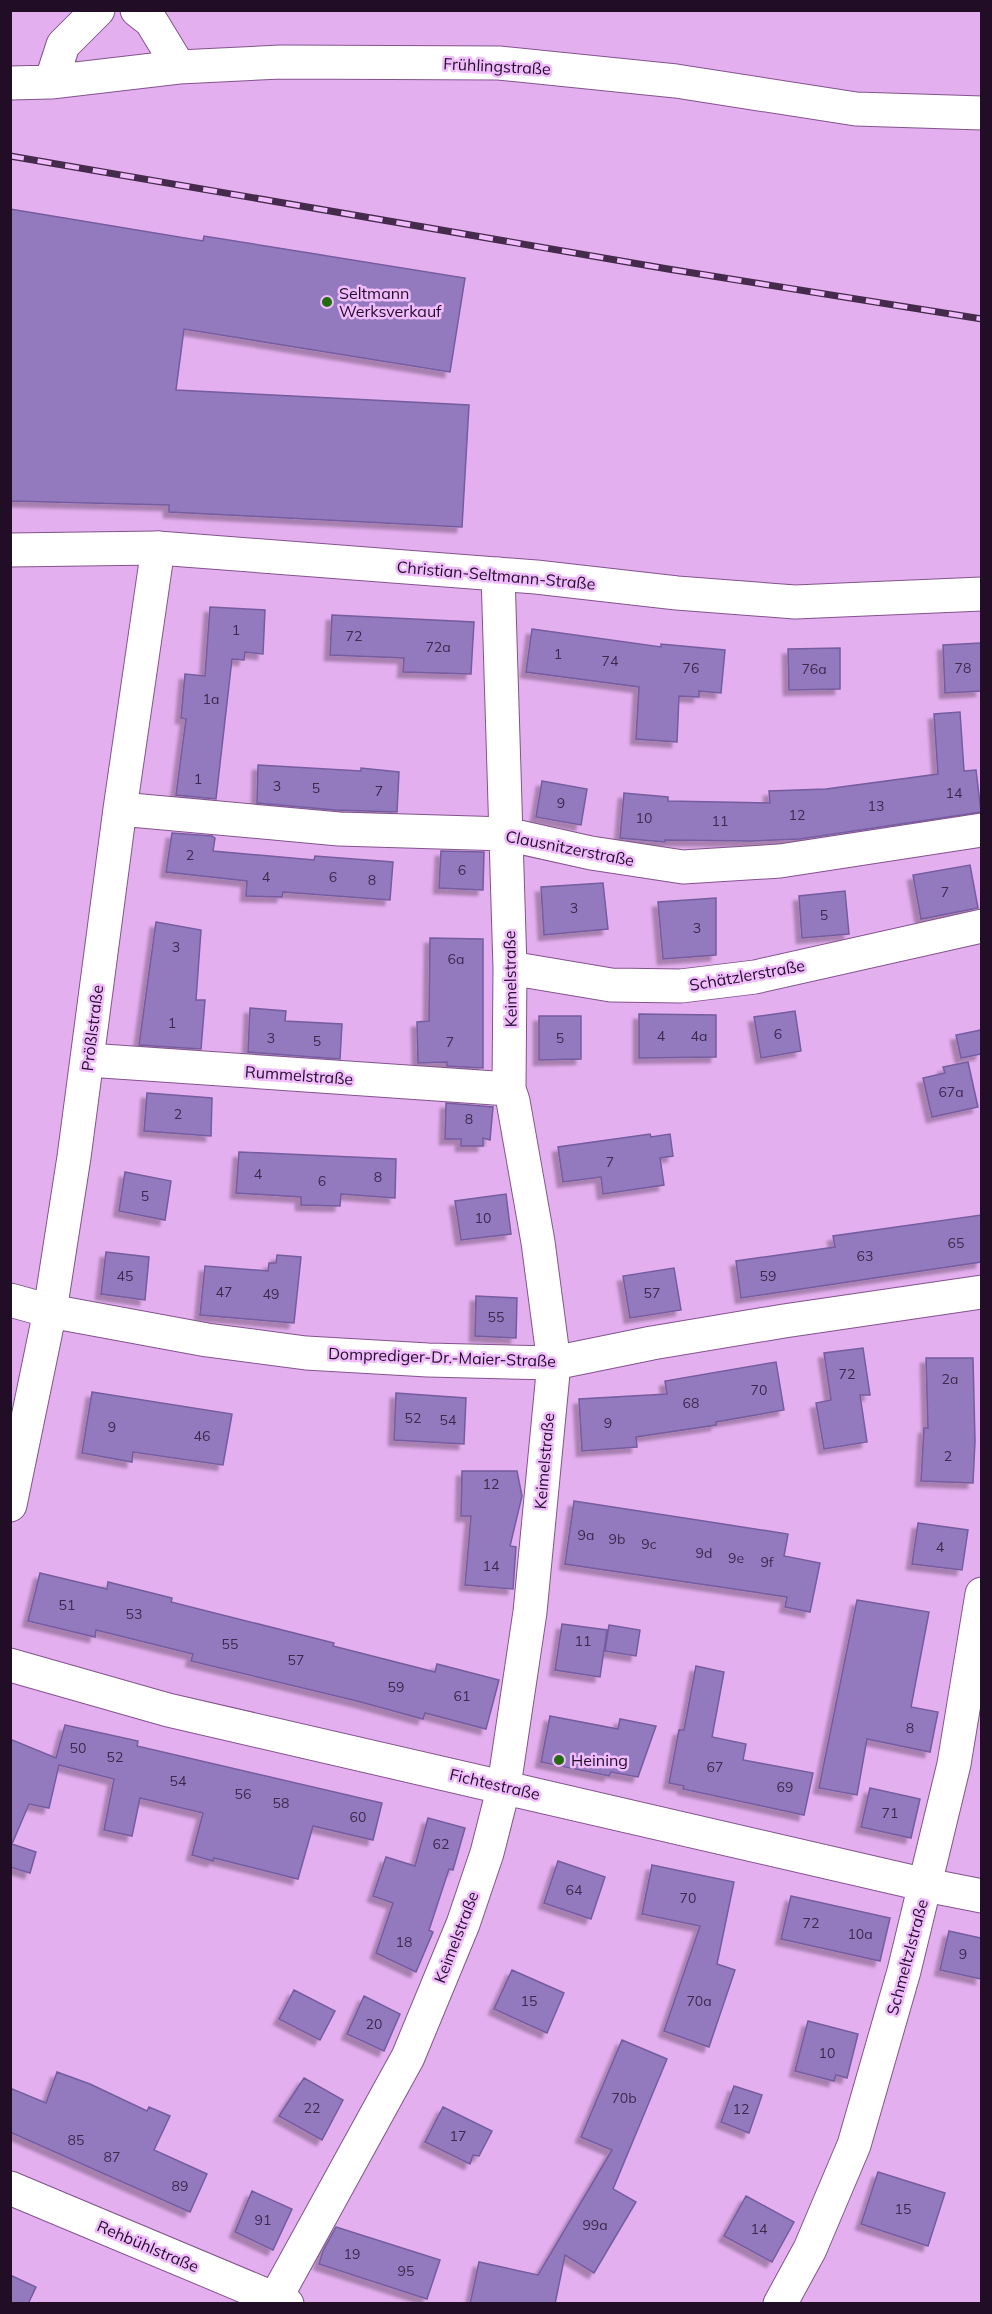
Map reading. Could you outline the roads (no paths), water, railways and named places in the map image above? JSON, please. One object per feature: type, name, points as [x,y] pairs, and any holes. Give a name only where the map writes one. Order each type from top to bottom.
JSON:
[{"type":"street","points":[[51,82],[63,45],[98,10]]},
{"type":"street","points":[[137,10],[151,21],[179,67]]},
{"type":"street","name":"Frühlingstraße","points":[[10,83],[51,82],[179,67],[280,62],[499,63],[676,81],[856,109],[981,113]]},
{"type":"street","name":"Christian-Seltmann-Straße","points":[[10,550],[158,548],[498,574],[677,593],[795,602],[981,594]]},
{"type":"street","name":"Prößlstraße","points":[[10,1505],[50,1311],[88,1060],[120,809],[158,548]]},
{"type":"street","name":"Keimelstraße","points":[[281,2301],[408,2057],[463,1924],[487,1853],[504,1786],[530,1612],[554,1363],[538,1242],[509,1089],[510,968],[498,574]]},
{"type":"street","name":"Clausnitzerstraße","points":[[120,809],[339,829],[506,834],[591,853],[683,867],[780,861],[981,830]]},
{"type":"street","name":"Schätzlerstraße","points":[[510,968],[611,985],[681,987],[755,977],[981,926]]},
{"type":"street","name":"Rummelstraße","points":[[88,1060],[509,1089]]},
{"type":"street","name":"Domprediger-Dr.-Maier-Straße","points":[[10,1300],[50,1311],[207,1340],[306,1353],[428,1360],[554,1363],[651,1343],[784,1320],[981,1292]]},
{"type":"street","name":"Schmeltzlstraße","points":[[780,2304],[810,2248],[854,2145],[904,1971],[954,1764],[981,1594]]},
{"type":"street","name":"Fichtestraße","points":[[10,1665],[168,1710],[981,1896]]},
{"type":"street","name":"Rehbühlstraße","points":[[10,2188],[281,2301]]},
{"type":"railway","points":[[10,156],[668,269],[982,319]]},
{"type":"place","name":"Seltmann Werksverkauf","points":[[327,302]]},
{"type":"place","name":"Heining","points":[[559,1760]]}]
